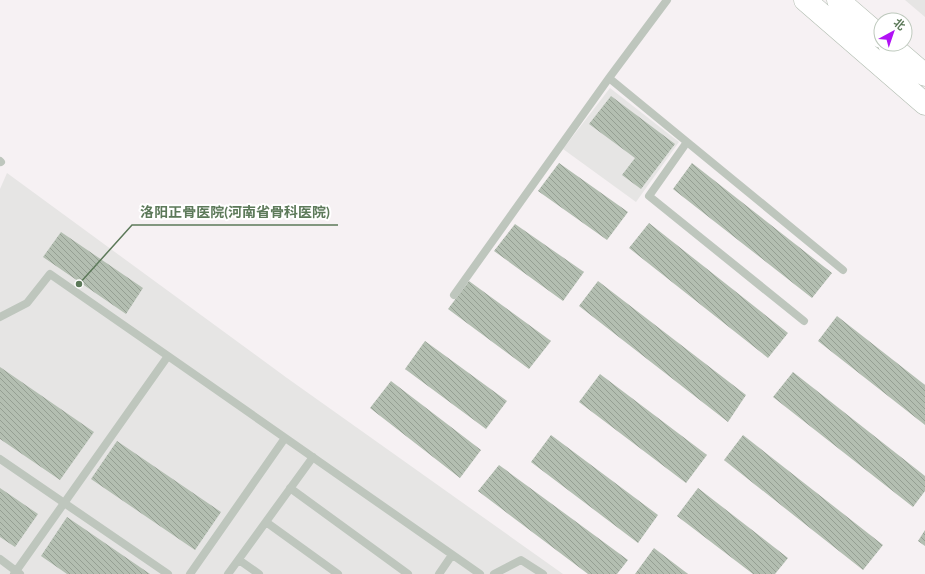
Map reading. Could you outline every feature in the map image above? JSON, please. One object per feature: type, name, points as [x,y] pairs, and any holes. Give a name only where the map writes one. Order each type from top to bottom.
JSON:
[{"type":"main road","points":[[804,0],[925,104]]},
{"type":"main road","points":[[838,0],[873,30]]},
{"type":"main road","points":[[898,52],[925,75]]},
{"type":"lane","points":[[454,295],[609,78],[668,0]]},
{"type":"lane","points":[[609,78],[843,270]]},
{"type":"lane","points":[[687,142],[649,196],[804,321]]},
{"type":"lane","points":[[0,317],[27,303],[50,274],[480,574]]},
{"type":"lane","points":[[0,559],[17,573],[63,502],[168,356]]},
{"type":"lane","points":[[190,574],[285,438]]},
{"type":"lane","points":[[228,574],[313,457]]},
{"type":"lane","points":[[0,459],[168,574]]},
{"type":"lane","points":[[290,488],[408,574]]},
{"type":"lane","points":[[266,522],[338,574]]},
{"type":"lane","points":[[439,574],[452,555]]},
{"type":"lane","points":[[239,560],[259,574]]},
{"type":"lane","points":[[494,574],[521,560],[543,574]]},
{"type":"shaded area","points":[[905,0],[925,0],[925,17]]},
{"type":"shaded area","points":[[610,88],[679,142],[636,202],[563,149]]},
{"type":"shaded area","points":[[7,173],[287,378],[563,574],[0,574],[0,189]]},
{"type":"building","points":[[611,96],[675,144],[641,189],[622,175],[635,158],[589,124]]},
{"type":"building","points":[[559,163],[628,212],[607,240],[538,191]]},
{"type":"building","points":[[692,163],[832,273],[812,298],[673,189]]},
{"type":"building","points":[[649,223],[788,333],[768,358],[629,248]]},
{"type":"building","points":[[515,224],[584,272],[563,301],[494,251]]},
{"type":"building","points":[[61,232],[143,288],[126,314],[43,257]]},
{"type":"building","points":[[469,281],[551,341],[529,369],[448,309]]},
{"type":"building","points":[[598,281],[746,395],[728,422],[579,306]]},
{"type":"building","points":[[837,316],[925,385],[925,425],[818,341]]},
{"type":"building","points":[[425,341],[507,401],[486,429],[405,369]]},
{"type":"building","points":[[0,367],[94,432],[60,480],[0,439]]},
{"type":"building","points":[[793,372],[925,476],[925,491],[913,507],[773,397]]},
{"type":"building","points":[[600,374],[707,455],[686,483],[579,402]]},
{"type":"building","points":[[391,381],[481,450],[460,478],[370,408]]},
{"type":"building","points":[[551,435],[658,515],[638,543],[531,462]]},
{"type":"building","points":[[743,435],[883,545],[863,570],[724,460]]},
{"type":"building","points":[[117,441],[221,512],[195,550],[91,479]]},
{"type":"building","points":[[499,465],[628,560],[617,574],[588,574],[478,491]]},
{"type":"building","points":[[0,488],[38,514],[15,547],[0,537]]},
{"type":"building","points":[[698,488],[788,558],[775,574],[753,574],[677,516]]},
{"type":"building","points":[[67,517],[150,574],[67,574],[41,556]]},
{"type":"building","points":[[925,530],[925,546],[918,541]]},
{"type":"building","points":[[654,548],[688,574],[635,574]]},
{"type":"place","name":"洛阳正骨医院(河南省骨科医院)","points":[[79,284]]}]
